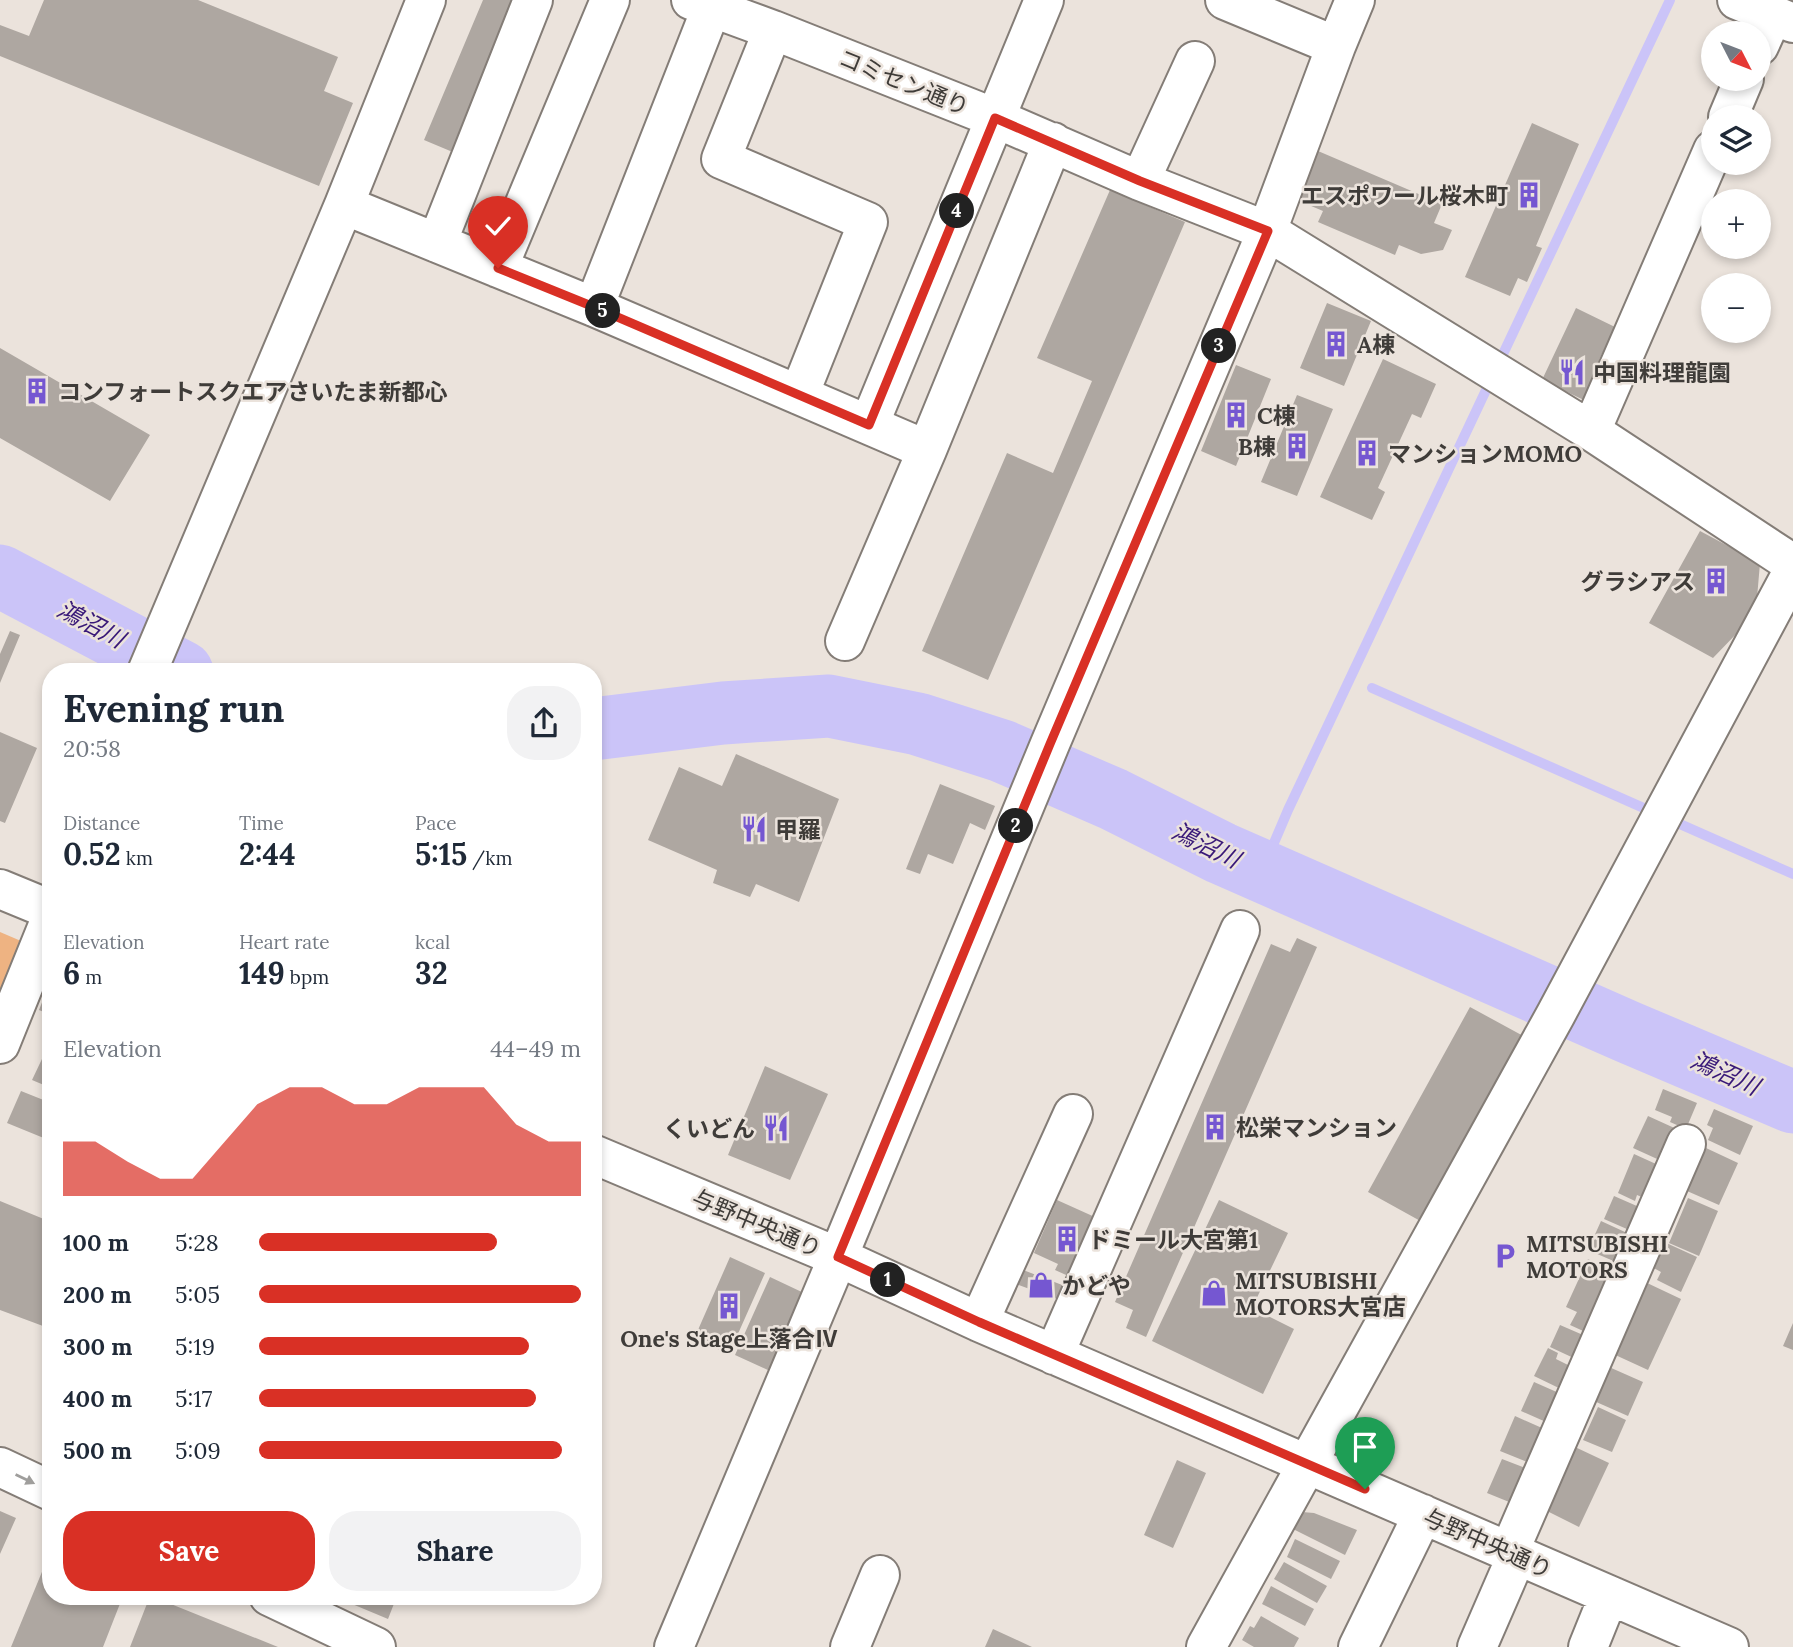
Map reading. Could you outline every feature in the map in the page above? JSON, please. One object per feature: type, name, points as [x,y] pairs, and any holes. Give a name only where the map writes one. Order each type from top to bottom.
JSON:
[{"type":"street","points":[[152,663],[344,205],[426,0]]},
{"type":"street","points":[[437,243],[533,0]]},
{"type":"street","points":[[498,268],[610,0]]},
{"type":"street","points":[[869,425],[1044,0]]},
{"type":"street","points":[[1225,0],[1336,46]]},
{"type":"street","points":[[674,1647],[1050,744],[1268,231],[1355,0]]},
{"type":"street","points":[[1737,0],[1775,28]]},
{"type":"street","points":[[594,307],[701,4]]},
{"type":"street","name":"コミセン通り","points":[[701,4],[995,118],[1140,181],[1268,231],[1591,431],[1793,564]]},
{"type":"street","points":[[773,30],[721,159],[868,222],[799,395]]},
{"type":"street","points":[[1140,181],[1195,61]]},
{"type":"street","points":[[845,641],[927,450],[1053,142]]},
{"type":"street","points":[[1591,431],[1702,175]]},
{"type":"street","points":[[344,205],[594,307],[927,450]]},
{"type":"street","points":[[1206,1647],[1556,1014],[1793,570]]},
{"type":"street","points":[[0,889],[42,906]]},
{"type":"street","points":[[1054,1355],[1240,930]]},
{"type":"street","points":[[0,1044],[42,940]]},
{"type":"street","points":[[979,1322],[1073,1114]]},
{"type":"street","points":[[1478,1647],[1513,1553],[1686,1144]]},
{"type":"street","name":"与野中央通り","points":[[602,1158],[838,1257],[1054,1355],[1729,1647]]},
{"type":"street","points":[[0,1467],[42,1487]]},
{"type":"street","points":[[1358,1647],[1423,1514]]},
{"type":"street","points":[[850,1647],[880,1575]]},
{"type":"street","points":[[1588,1647],[1609,1595]]},
{"type":"street","points":[[281,1605],[323,1635],[376,1647]]},
{"type":"shaded area","points":[[0,932],[21,941],[0,993]]},
{"type":"building","points":[[44,0],[198,0],[338,57],[324,91],[353,103],[319,186],[0,56],[0,25],[29,36]]},
{"type":"building","points":[[483,0],[519,0],[455,153],[424,140]]},
{"type":"building","name":"エスポワール桜木町","points":[[1532,123],[1579,144],[1536,246],[1542,248],[1527,282],[1518,278],[1510,296],[1465,277]]},
{"type":"building","points":[[1318,151],[1442,204],[1434,223],[1452,230],[1443,250],[1421,254],[1399,245],[1395,255],[1318,222],[1323,211],[1297,200]]},
{"type":"building","points":[[1110,190],[1185,222],[988,680],[922,651],[1007,453],[1053,473],[1092,381],[1037,358]]},
{"type":"building","name":"A棟","points":[[1327,303],[1371,321],[1344,386],[1300,368]]},
{"type":"building","points":[[1576,308],[1615,327],[1599,360],[1608,364],[1590,403],[1542,380]]},
{"type":"building","name":"コンフォートスクエアさいたま新都心","points":[[0,348],[150,435],[110,501],[0,438]]},
{"type":"building","name":"マンションMOMO","points":[[1383,359],[1436,384],[1421,418],[1412,414],[1378,488],[1385,492],[1372,520],[1320,497]]},
{"type":"building","name":"C棟","points":[[1236,365],[1271,379],[1236,466],[1201,451]]},
{"type":"building","name":"B棟","points":[[1297,395],[1333,409],[1297,496],[1261,482]]},
{"type":"building","name":"グラシアス","points":[[1700,531],[1760,563],[1757,598],[1740,630],[1713,658],[1649,623]]},
{"type":"building","points":[[10,631],[20,635],[0,683],[0,654]]},
{"type":"building","points":[[0,732],[37,748],[5,823],[0,821]]},
{"type":"building","points":[[736,754],[839,799],[799,902],[756,884],[750,897],[713,883],[717,870],[648,840],[679,767],[722,786]]},
{"type":"building","points":[[940,784],[995,806],[985,830],[970,823],[953,864],[928,854],[920,874],[906,869]]},
{"type":"building","name":"松栄マンション","points":[[1297,938],[1317,947],[1146,1337],[1126,1328],[1133,1310],[1115,1302],[1271,944],[1290,952]]},
{"type":"building","points":[[1470,1007],[1527,1038],[1424,1223],[1368,1192]]},
{"type":"building","points":[[42,1059],[42,1084],[32,1080]]},
{"type":"building","points":[[765,1066],[828,1094],[790,1180],[728,1155]]},
{"type":"building","points":[[1663,1089],[1697,1103],[1686,1129],[1670,1122],[1672,1117],[1655,1110]]},
{"type":"building","points":[[21,1091],[42,1099],[42,1137],[7,1123]]},
{"type":"building","points":[[1714,1109],[1753,1126],[1740,1155],[1708,1140],[1713,1128],[1707,1125]]},
{"type":"building","points":[[1648,1116],[1681,1131],[1666,1163],[1633,1148]]},
{"type":"building","points":[[1706,1148],[1738,1163],[1719,1205],[1687,1191]]},
{"type":"building","points":[[1634,1154],[1667,1169],[1644,1198],[1637,1195],[1635,1201],[1618,1193]]},
{"type":"building","points":[[1614,1196],[1646,1210],[1636,1233],[1604,1219]]},
{"type":"building","points":[[1688,1198],[1718,1211],[1699,1256],[1669,1243]]},
{"type":"building","name":"ドミール大宮第1","points":[[1057,1200],[1097,1218],[1075,1279],[1055,1270],[1058,1264],[1034,1253]]},
{"type":"building","points":[[1219,1200],[1288,1233],[1252,1308],[1294,1329],[1263,1394],[1152,1341]]},
{"type":"building","points":[[0,1201],[42,1218],[42,1326],[0,1310]]},
{"type":"building","points":[[1601,1221],[1638,1238],[1625,1266],[1588,1250]]},
{"type":"building","points":[[1662,1241],[1697,1257],[1681,1292],[1657,1280],[1661,1272],[1650,1266]]},
{"type":"building","name":"One's Stage上落合Ⅳ","points":[[730,1257],[765,1273],[729,1354],[694,1339]]},
{"type":"building","points":[[1588,1259],[1612,1270],[1592,1335],[1570,1325],[1577,1312],[1566,1307]]},
{"type":"building","points":[[1018,1268],[1070,1288],[1065,1302],[1013,1283]]},
{"type":"building","points":[[770,1277],[806,1294],[770,1371],[735,1355]]},
{"type":"building","points":[[1645,1282],[1681,1299],[1648,1370],[1611,1353]]},
{"type":"building","points":[[1793,1323],[1793,1350],[1783,1346]]},
{"type":"building","points":[[1560,1325],[1590,1338],[1580,1361],[1550,1347]]},
{"type":"building","points":[[1548,1348],[1558,1353],[1556,1359],[1574,1368],[1563,1390],[1534,1376]]},
{"type":"building","points":[[1609,1367],[1643,1382],[1628,1416],[1594,1401]]},
{"type":"building","points":[[1534,1382],[1568,1397],[1555,1426],[1521,1411]]},
{"type":"building","points":[[1598,1407],[1626,1420],[1612,1452],[1583,1440]]},
{"type":"building","points":[[1515,1416],[1551,1432],[1537,1466],[1500,1451]]},
{"type":"building","points":[[1575,1447],[1609,1463],[1579,1527],[1545,1510]]},
{"type":"building","points":[[1502,1459],[1533,1471],[1519,1506],[1487,1493]]},
{"type":"building","points":[[1177,1460],[1206,1473],[1173,1548],[1144,1535]]},
{"type":"building","points":[[0,1511],[16,1518],[0,1554]]},
{"type":"building","points":[[1302,1512],[1314,1513],[1357,1530],[1345,1555],[1293,1529]]},
{"type":"building","points":[[1295,1539],[1340,1561],[1331,1579],[1287,1557]]},
{"type":"building","points":[[1284,1562],[1327,1586],[1317,1603],[1274,1579]]},
{"type":"building","points":[[42,1572],[42,1605],[119,1605],[103,1647],[11,1647]]},
{"type":"building","points":[[1271,1586],[1314,1609],[1305,1626],[1262,1604]]},
{"type":"building","points":[[146,1605],[173,1605],[278,1647],[130,1647]]},
{"type":"building","points":[[355,1605],[393,1605],[388,1619]]},
{"type":"building","points":[[1261,1616],[1299,1638],[1294,1647],[1254,1647],[1242,1640],[1250,1626],[1254,1628]]},
{"type":"building","points":[[993,1629],[1032,1647],[985,1647]]},
{"type":"waterway","points":[[1262,871],[1288,810],[1670,0]]},
{"type":"waterway","name":"鴻沼川","points":[[0,576],[165,663]]},
{"type":"waterway","points":[[1372,688],[1793,874]]},
{"type":"waterway","name":"鴻沼川","points":[[602,728],[723,713],[829,706],[918,724],[1002,751],[1113,799],[1221,853],[1793,1102]]},
{"type":"place","name":"エスポワール桜木町","points":[[1529,195]]},
{"type":"place","name":"A棟","points":[[1336,344]]},
{"type":"place","name":"中国料理龍園","points":[[1572,372]]},
{"type":"place","name":"コンフォートスクエアさいたま新都心","points":[[37,391]]},
{"type":"place","name":"C棟","points":[[1236,415]]},
{"type":"place","name":"B棟","points":[[1297,446]]},
{"type":"place","name":"マンションMOMO","points":[[1367,453]]},
{"type":"place","name":"グラシアス","points":[[1716,581]]},
{"type":"place","name":"甲羅","points":[[754,829]]},
{"type":"place","name":"松栄マンション","points":[[1215,1127]]},
{"type":"place","name":"くいどん","points":[[776,1128]]},
{"type":"place","name":"ドミール大宮第1","points":[[1067,1239]]},
{"type":"place","name":"MITSUBISHI MOTORS","points":[[1505,1256]]},
{"type":"place","name":"かどや","points":[[1041,1285]]},
{"type":"place","name":"MITSUBISHI MOTORS大宮店","points":[[1214,1293]]},
{"type":"place","name":"One's Stage上落合Ⅳ","points":[[729,1306]]},
{"type":"route","points":[[498,268],[869,425],[995,118],[1140,181],[1268,231],[1050,744],[838,1257],[979,1322],[1365,1489]]}]
